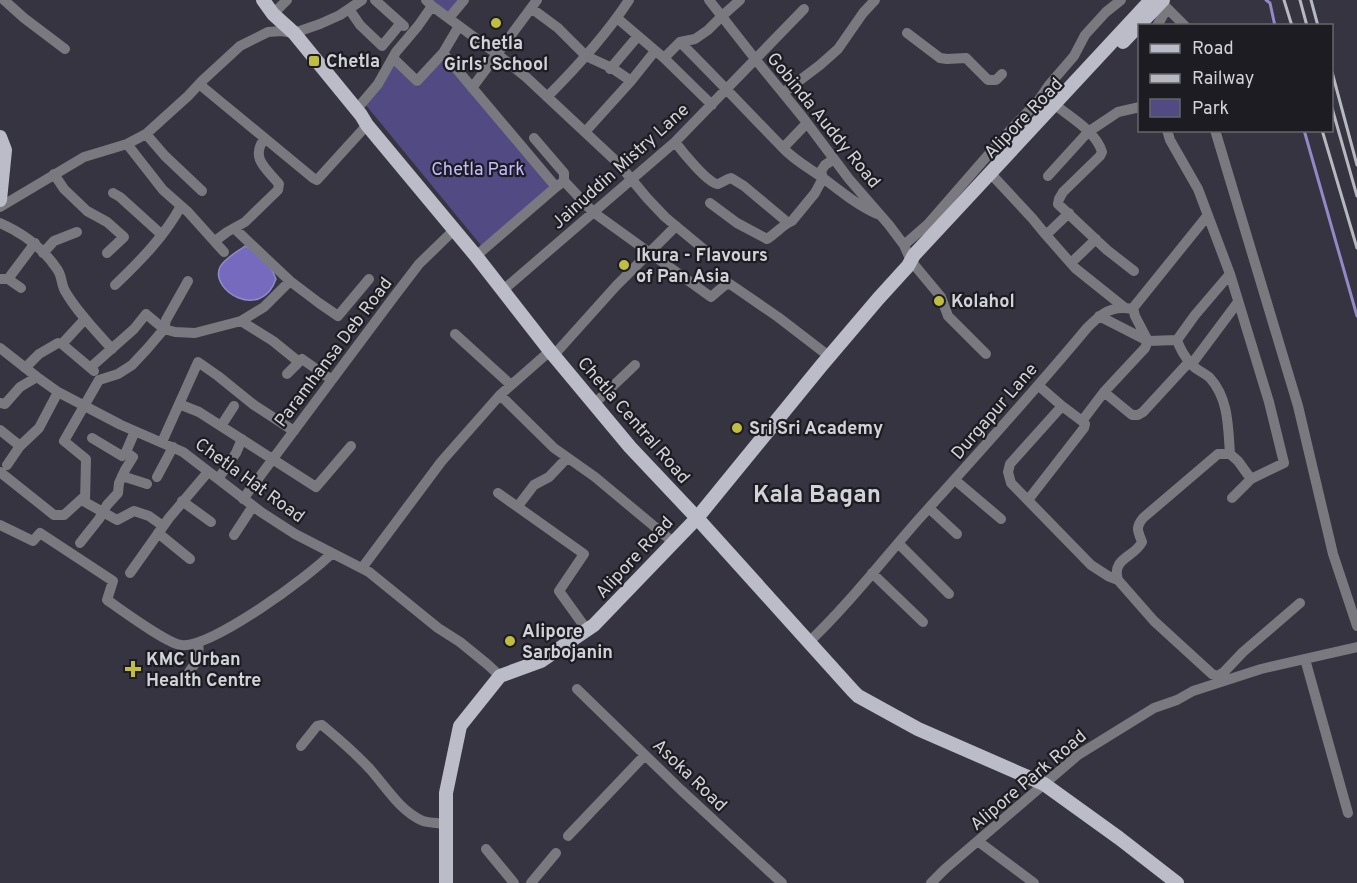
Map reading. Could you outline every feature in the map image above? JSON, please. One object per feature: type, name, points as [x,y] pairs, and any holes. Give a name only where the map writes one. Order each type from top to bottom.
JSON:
[{"type":"main road","name":"Chetla Central Road","points":[[263,0],[273,14],[294,33],[367,126],[476,256],[630,447],[858,696],[918,729],[1044,784],[1177,883]]},
{"type":"main road","name":"Alipore Road","points":[[501,676],[541,661],[594,625],[697,518],[914,258],[1151,0]]},
{"type":"main road","name":"Alipore Road","points":[[1142,24],[1163,3]]},
{"type":"main road","name":"Alipore Road","points":[[914,258],[1058,107],[1138,28]]},
{"type":"main road","points":[[0,137],[5,150],[0,200]]},
{"type":"main road","points":[[446,883],[446,793],[460,726],[501,676]]},
{"type":"street","points":[[4,0],[65,49]]},
{"type":"street","points":[[273,14],[287,0]]},
{"type":"street","points":[[0,207],[84,157],[127,144],[146,134],[240,46],[268,33],[281,31],[294,33],[330,20],[362,0]]},
{"type":"street","points":[[375,0],[413,32]]},
{"type":"street","points":[[449,18],[464,0]]},
{"type":"street","points":[[548,97],[586,56],[629,0]]},
{"type":"street","name":"Gobinda Auddy Road","points":[[709,0],[914,258],[941,297],[948,316],[986,354]]},
{"type":"street","points":[[585,132],[631,81],[660,55],[680,42],[695,39],[740,0]]},
{"type":"street","points":[[783,93],[838,49],[862,13],[875,0]]},
{"type":"street","points":[[904,245],[928,224],[1038,101],[1074,56],[1085,35],[1115,2]]},
{"type":"street","points":[[356,110],[378,84],[393,58],[413,32],[429,3],[520,72],[585,132],[676,226],[706,250]]},
{"type":"street","points":[[1158,24],[1163,3]]},
{"type":"street","points":[[1163,3],[1183,24]]},
{"type":"street","points":[[472,88],[534,4],[586,56],[612,68],[631,81]]},
{"type":"street","points":[[349,9],[360,25],[382,46],[401,22]]},
{"type":"street","name":"Jainuddin Mistry Lane","points":[[502,291],[675,142],[804,9]]},
{"type":"street","points":[[617,18],[712,105]]},
{"type":"street","points":[[393,58],[417,81],[443,53],[459,26]]},
{"type":"street","points":[[907,33],[940,58],[966,58],[988,80],[996,80],[1002,74]]},
{"type":"street","points":[[612,68],[610,69],[638,36]]},
{"type":"street","points":[[680,42],[783,148],[863,208],[880,216]]},
{"type":"street","points":[[443,53],[560,184],[593,212],[711,297],[725,285],[730,284],[830,357]]},
{"type":"street","points":[[199,84],[317,180],[367,126]]},
{"type":"street","points":[[1058,107],[1088,132],[1100,146],[1102,152],[1063,192],[1058,204],[1134,272]]},
{"type":"street","points":[[1048,176],[1088,132],[1118,112],[1138,107]]},
{"type":"street","points":[[783,148],[807,123]]},
{"type":"street","points":[[1168,132],[1198,189],[1230,274],[1269,402],[1284,464],[1251,479],[1232,498]]},
{"type":"street","points":[[1216,132],[1298,406],[1333,554],[1357,626]]},
{"type":"street","points":[[146,134],[165,156],[202,191]]},
{"type":"street","points":[[476,256],[560,184],[564,173],[534,138]]},
{"type":"street","points":[[215,241],[245,222],[278,190],[279,184],[260,161],[257,152],[264,139]]},
{"type":"street","points":[[675,142],[713,183],[719,184],[731,178],[787,222]]},
{"type":"street","points":[[127,144],[163,190],[224,252]]},
{"type":"street","points":[[710,203],[737,223],[768,239],[787,222],[792,221],[815,193],[823,178],[821,171],[825,165],[834,159]]},
{"type":"street","points":[[54,174],[64,189],[87,211],[107,222],[124,237],[106,254]]},
{"type":"street","points":[[993,176],[1075,268],[1129,308],[1148,341]]},
{"type":"street","points":[[112,193],[120,197],[162,235]]},
{"type":"street","points":[[115,285],[141,260],[162,235],[181,206]]},
{"type":"street","points":[[1046,236],[1069,213]]},
{"type":"street","points":[[1177,340],[1148,341],[1099,316],[1106,311],[1129,308],[1208,215]]},
{"type":"street","points":[[0,223],[35,243],[59,271],[64,290],[85,319],[112,349]]},
{"type":"street","points":[[362,568],[441,462],[500,395],[552,353],[676,226]]},
{"type":"street","points":[[234,228],[290,281],[338,316],[369,279]]},
{"type":"street","name":"Paramhansa Deb Road","points":[[243,499],[419,264],[454,230]]},
{"type":"street","points":[[43,253],[54,241],[77,232]]},
{"type":"street","points":[[1071,263],[1096,239]]},
{"type":"street","points":[[21,288],[4,279],[35,243]]},
{"type":"street","points":[[1177,340],[1230,274]]},
{"type":"street","points":[[188,280],[166,320],[164,330],[132,365],[118,374],[99,380],[64,441],[86,459],[85,502],[117,520],[134,511],[149,516],[190,559]]},
{"type":"street","points":[[91,367],[134,329],[146,314],[164,330],[195,333],[241,321],[264,307],[290,281]]},
{"type":"street","points":[[1104,392],[1132,415],[1138,416],[1190,363],[1238,302]]},
{"type":"street","name":"Durgapur Lane","points":[[808,643],[827,625],[1099,316]]},
{"type":"street","points":[[62,345],[85,319]]},
{"type":"street","points":[[241,321],[273,341],[299,362]]},
{"type":"street","points":[[455,334],[511,385]]},
{"type":"street","points":[[1177,340],[1180,350],[1190,363],[1209,377],[1226,406],[1230,454]]},
{"type":"street","points":[[1082,421],[1104,392],[1145,348],[1148,341]]},
{"type":"street","points":[[25,368],[39,354],[58,343],[91,367],[101,378]]},
{"type":"street","name":"Chetla Hat Road","points":[[0,348],[58,392],[135,431],[183,452],[243,499],[295,534],[373,574],[501,676]]},
{"type":"street","points":[[287,374],[302,359],[332,380]]},
{"type":"street","points":[[162,442],[198,362],[254,405],[294,431]]},
{"type":"street","points":[[594,404],[635,365]]},
{"type":"street","points":[[0,403],[5,404],[20,387],[37,377]]},
{"type":"street","points":[[1028,500],[1085,424],[1039,386]]},
{"type":"street","points":[[58,392],[39,428],[20,446],[4,468],[54,515],[64,515],[85,496]]},
{"type":"street","points":[[500,395],[554,448],[595,477],[673,542]]},
{"type":"street","points":[[179,404],[199,412],[316,487],[351,446]]},
{"type":"street","points":[[221,426],[234,406]]},
{"type":"street","points":[[1062,406],[1010,464],[1008,472],[1011,483],[1091,565],[1107,576],[1118,580]]},
{"type":"street","points":[[0,430],[20,446]]},
{"type":"street","points":[[92,438],[122,456],[135,431]]},
{"type":"street","points":[[130,573],[182,501],[236,453],[242,440]]},
{"type":"street","points":[[157,477],[173,447]]},
{"type":"street","points":[[80,543],[118,493],[119,483],[133,457],[126,452]]},
{"type":"street","points":[[1251,479],[1230,454],[1218,454],[1138,524],[1142,543],[1118,565],[1116,574],[1118,580],[1154,621],[1217,676],[1300,603]]},
{"type":"street","points":[[518,506],[534,485],[549,477],[567,458]]},
{"type":"street","points":[[122,476],[147,484]]},
{"type":"street","points":[[955,480],[1000,519]]},
{"type":"street","points":[[498,493],[584,554],[559,591],[587,630]]},
{"type":"street","points":[[182,501],[211,522]]},
{"type":"street","points":[[234,535],[253,506]]},
{"type":"street","points":[[930,509],[957,534]]},
{"type":"street","points":[[0,525],[33,541],[40,532],[113,581],[107,600],[180,645],[205,641],[253,613],[296,584],[321,565],[332,553]]},
{"type":"street","points":[[898,543],[949,594]]},
{"type":"street","points":[[872,573],[923,622]]},
{"type":"street","points":[[183,680],[196,661],[199,651],[198,643]]},
{"type":"street","name":"Alipore Park Road","points":[[931,883],[1078,755],[1154,708],[1261,669],[1357,647]]},
{"type":"street","points":[[1305,659],[1348,813]]},
{"type":"street","name":"Asoka Road","points":[[577,689],[681,790],[782,883]]},
{"type":"street","points":[[301,746],[316,726],[322,725],[349,747],[405,809],[426,822],[446,824]]},
{"type":"street","points":[[568,836],[645,755]]},
{"type":"street","points":[[979,842],[1034,883]]},
{"type":"street","points":[[486,849],[514,883]]},
{"type":"street","points":[[531,883],[556,853]]},
{"type":"green space","points":[[429,0],[462,0],[449,15]]},
{"type":"green space","name":"Chetla Park","points":[[442,57],[553,186],[484,249],[365,104],[393,64],[418,87]]},
{"type":"shaded area","points":[[245,246],[265,259],[276,279],[269,292],[259,298],[249,300],[238,298],[229,292],[222,285],[219,276],[222,264]]},
{"type":"waterway","points":[[1266,0],[1270,3],[1275,24]]},
{"type":"waterway","points":[[1305,132],[1357,316]]},
{"type":"railway","points":[[1284,0],[1291,24]]},
{"type":"railway","points":[[1300,0],[1306,24]]},
{"type":"railway","points":[[1311,0],[1317,24]]},
{"type":"railway","points":[[1333,76],[1357,165]]},
{"type":"railway","points":[[1333,112],[1357,196]]},
{"type":"railway","points":[[1323,132],[1357,248]]},
{"type":"place","name":"Chetla Girls' School","points":[[496,23]]},
{"type":"place","name":"Chetla","points":[[314,61]]},
{"type":"place","name":"Ikura - Flavours of Pan Asia","points":[[624,265]]},
{"type":"place","name":"Kolahol","points":[[939,301]]},
{"type":"place","name":"Sri Sri Academy","points":[[737,428]]},
{"type":"place","name":"Alipore Sarbojanin","points":[[510,641]]},
{"type":"place","name":"KMC Urban Health Centre","points":[[133,669]]},
{"type":"district","name":"Kala Bagan","points":[[817,494]]}]
